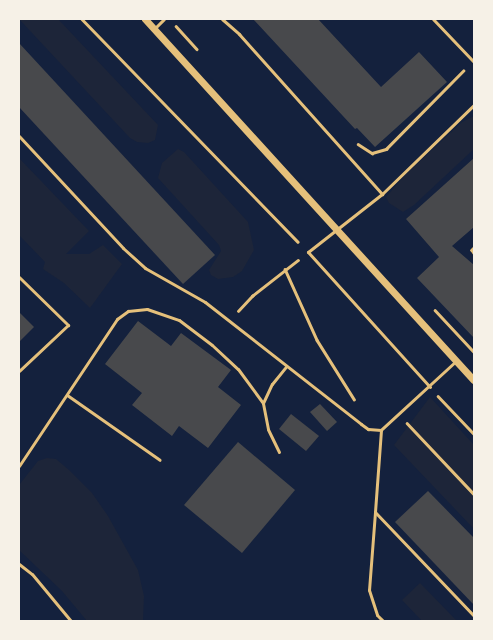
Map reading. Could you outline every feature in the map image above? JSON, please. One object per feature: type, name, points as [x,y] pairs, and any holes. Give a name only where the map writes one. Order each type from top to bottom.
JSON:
[{"type":"street","points":[[144,19],[338,229],[474,380]]},
{"type":"lane","points":[[154,29],[164,19]]},
{"type":"lane","points":[[222,19],[382,194]]},
{"type":"lane","points":[[433,19],[473,62]]},
{"type":"lane","points":[[430,387],[308,252],[382,194],[474,105]]},
{"type":"lane","points":[[19,136],[123,248],[145,268],[205,302],[286,367],[368,429],[381,430]]},
{"type":"lane","points":[[19,277],[68,325],[19,371]]},
{"type":"lane","points":[[19,466],[117,319],[128,310],[148,308],[179,320],[212,345],[238,369],[263,403],[268,429],[279,452]]},
{"type":"lane","points":[[383,621],[374,608],[369,590],[381,430],[430,387],[457,360]]},
{"type":"lane","points":[[263,403],[272,384],[286,367]]},
{"type":"lane","points":[[67,395],[160,460]]},
{"type":"lane","points":[[375,512],[474,616]]},
{"type":"lane","points":[[19,564],[32,574],[71,621]]},
{"type":"path","points":[[82,19],[308,252],[252,296],[229,322]]},
{"type":"path","points":[[332,139],[340,136],[372,153],[386,149],[473,62]]},
{"type":"path","points":[[474,248],[472,250],[474,253]]},
{"type":"path","points":[[285,269],[317,340],[361,411],[361,424]]},
{"type":"path","points":[[430,387],[474,434]]},
{"type":"path","points":[[398,414],[474,494]]},
{"type":"shaded area","points":[[19,19],[58,19],[158,125],[155,140],[148,143],[137,142],[130,138]]},
{"type":"shaded area","points":[[474,116],[474,149],[414,205],[403,212],[389,203],[386,197],[405,175],[462,122]]},
{"type":"shaded area","points":[[178,149],[184,152],[248,222],[254,250],[242,271],[233,277],[218,279],[211,275],[209,270],[221,251],[219,245],[158,178],[162,163]]},
{"type":"shaded area","points":[[19,158],[89,231],[66,254],[89,254],[103,245],[122,264],[90,308],[64,283],[43,269],[45,262],[19,235]]},
{"type":"shaded area","points":[[430,397],[474,445],[474,529],[394,445]]},
{"type":"shaded area","points":[[47,458],[56,459],[69,470],[92,493],[108,516],[138,570],[144,596],[143,621],[87,621],[62,591],[19,550],[19,485],[38,461]]},
{"type":"shaded area","points":[[420,583],[457,621],[422,621],[402,600]]},
{"type":"building","points":[[253,19],[318,19],[381,87],[419,52],[447,82],[375,147],[357,128],[355,129]]},
{"type":"building","points":[[19,43],[215,255],[183,284],[19,107]]},
{"type":"building","points":[[474,158],[474,227],[452,246],[474,265],[474,338],[417,278],[439,257],[406,219]]},
{"type":"building","points":[[19,312],[34,327],[19,342]]},
{"type":"building","points":[[138,321],[171,346],[181,333],[231,370],[218,387],[241,405],[208,448],[179,426],[172,436],[132,405],[142,393],[105,364]]},
{"type":"building","points":[[320,404],[337,422],[327,431],[310,412]]},
{"type":"building","points":[[291,414],[319,436],[306,451],[279,429]]},
{"type":"building","points":[[238,442],[295,490],[242,553],[184,505]]},
{"type":"building","points":[[428,491],[474,538],[474,605],[395,522]]}]
